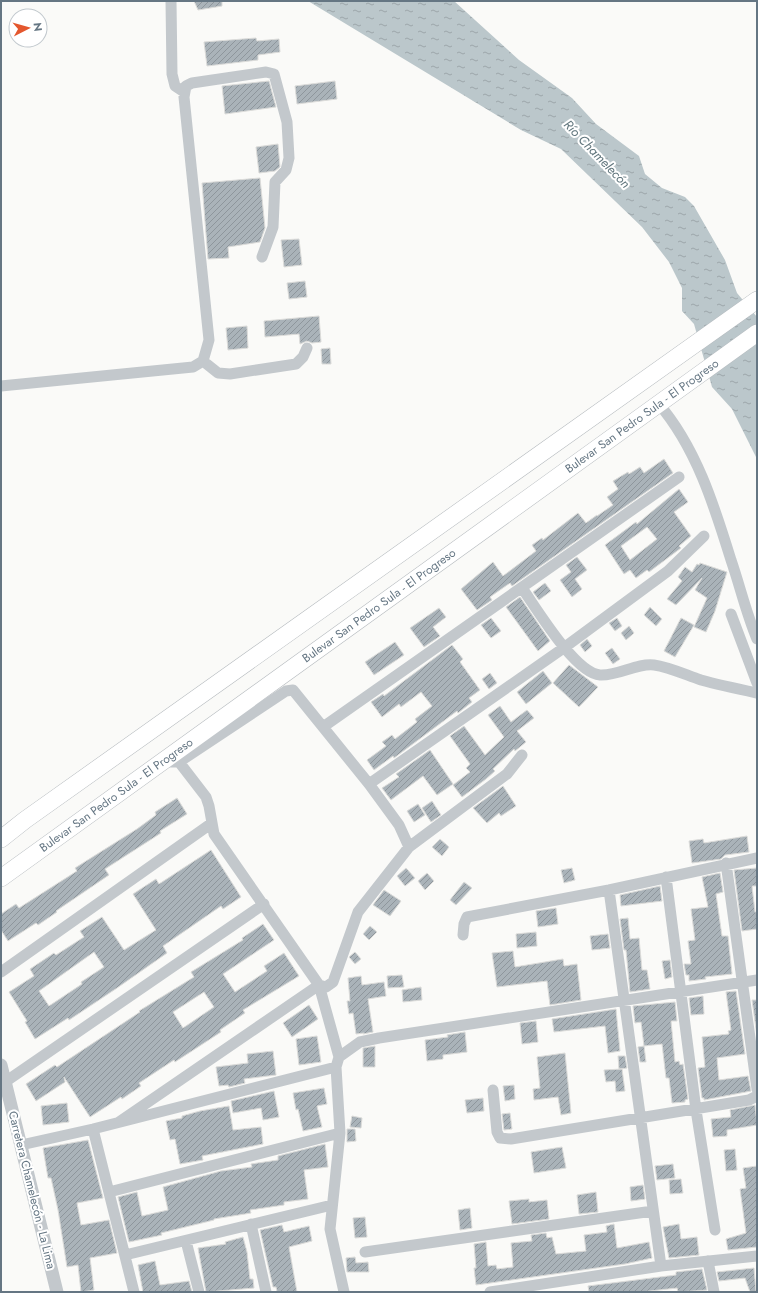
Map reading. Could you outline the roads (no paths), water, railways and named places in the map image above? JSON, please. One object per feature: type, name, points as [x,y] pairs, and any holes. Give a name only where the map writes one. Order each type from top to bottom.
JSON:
[{"type":"main road","points":[[1,839],[757,300]]},
{"type":"main road","name":"Bulevar San Pedro Sula - El Progreso","points":[[1,878],[757,333]]},
{"type":"street","points":[[170,1],[172,74],[175,86],[184,92]]},
{"type":"street","points":[[1,386],[193,367],[203,362],[209,340],[184,92],[186,86],[192,83],[266,72],[274,74],[287,122],[289,158],[286,170],[275,182],[273,228],[262,257]]},
{"type":"street","points":[[203,362],[218,373],[230,374],[296,364],[303,357],[307,348]]},
{"type":"street","points":[[665,398],[692,454],[732,561],[747,614],[757,639]]},
{"type":"street","points":[[323,727],[679,477]]},
{"type":"street","points":[[369,784],[565,647],[668,571],[704,536]]},
{"type":"street","points":[[522,588],[565,647],[582,667],[596,674],[611,674],[643,665],[656,665],[711,683],[757,693]]},
{"type":"street","points":[[730,614],[757,683]]},
{"type":"street","points":[[162,761],[179,762],[286,691],[293,690],[369,784],[399,825],[409,847]]},
{"type":"street","points":[[319,984],[326,987],[333,982],[358,912],[409,847],[507,774],[522,755]]},
{"type":"street","points":[[179,762],[206,797],[210,806],[214,834],[319,984],[337,1062],[340,1133],[330,1229],[344,1292]]},
{"type":"street","points":[[1,972],[212,823]]},
{"type":"street","points":[[463,935],[466,917],[609,890],[757,858]]},
{"type":"street","points":[[726,864],[741,982],[757,1089]]},
{"type":"street","points":[[666,877],[682,991],[696,1110],[715,1230]]},
{"type":"street","points":[[609,890],[661,1266]]},
{"type":"street","points":[[5,1082],[264,904]]},
{"type":"street","points":[[21,1145],[93,1129],[337,1062],[360,1042],[757,980]]},
{"type":"street","points":[[119,1122],[319,984]]},
{"type":"street","name":"Carretera Chamelecón - La Lima","points":[[1,1065],[58,1292]]},
{"type":"street","points":[[492,1090],[497,1132],[500,1138],[511,1138],[696,1110],[749,1100],[757,1096]]},
{"type":"street","points":[[93,1129],[134,1292]]},
{"type":"street","points":[[109,1192],[340,1133]]},
{"type":"street","points":[[125,1255],[332,1205]]},
{"type":"street","points":[[365,1252],[653,1210]]},
{"type":"street","points":[[251,1224],[266,1292]]},
{"type":"street","points":[[186,1241],[199,1292]]},
{"type":"street","points":[[490,1292],[661,1266],[757,1256]]},
{"type":"street","points":[[708,1261],[714,1292]]},
{"type":"water","name":"Río Chamelecón","points":[[308,1],[454,1],[519,60],[572,98],[596,124],[639,156],[645,174],[662,188],[685,197],[694,206],[725,260],[737,293],[757,317],[757,459],[732,409],[712,387],[694,324],[682,311],[682,288],[669,262],[642,227],[561,149],[521,130]]}]
